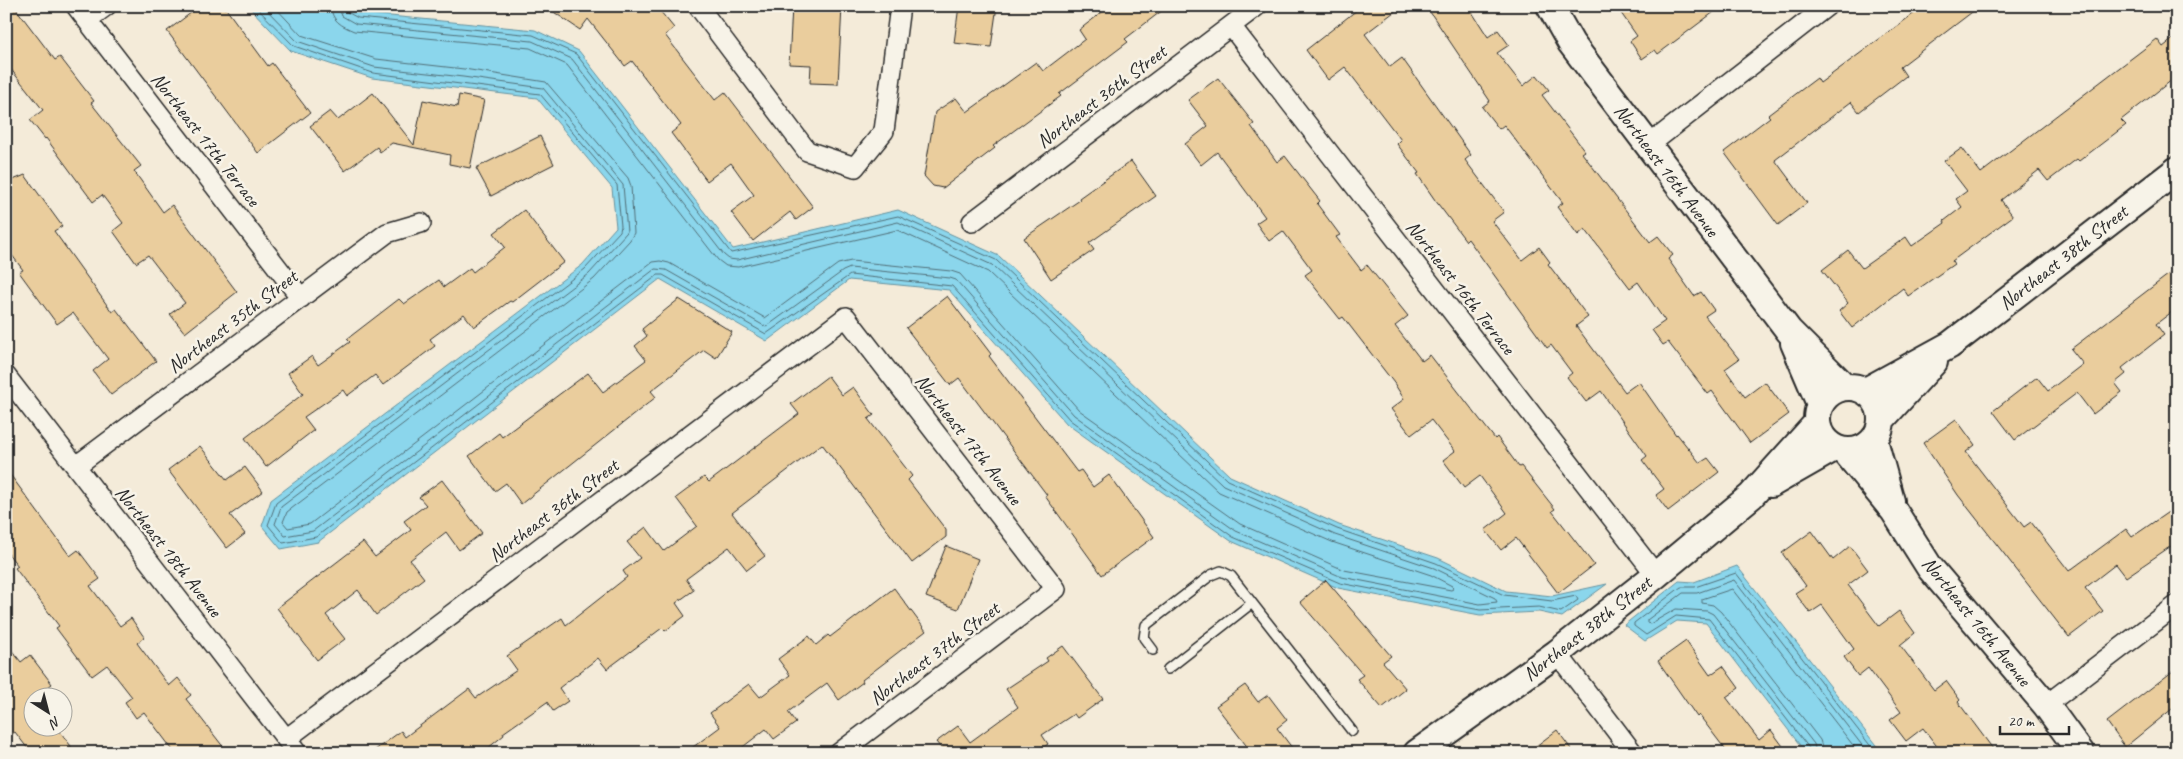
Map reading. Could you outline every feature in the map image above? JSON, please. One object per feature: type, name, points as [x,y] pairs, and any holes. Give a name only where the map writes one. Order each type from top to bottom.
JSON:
[{"type":"street","points":[[82,13],[106,6]]},
{"type":"street","points":[[698,6],[807,151],[855,167],[884,131],[900,6]]},
{"type":"street","name":"Northeast 36th Street","points":[[972,222],[1257,6]]},
{"type":"street","name":"Northeast 16th Avenue","points":[[1550,6],[1571,43],[1788,331],[1856,389]]},
{"type":"street","points":[[1649,145],[1827,6]]},
{"type":"street","name":"Northeast 17th Terrace","points":[[82,13],[301,298]]},
{"type":"street","name":"Northeast 16th Terrace","points":[[1231,26],[1656,575]]},
{"type":"street","name":"Northeast 38th Street","points":[[1877,430],[1950,345],[2177,170]]},
{"type":"street","name":"Northeast 35th Street","points":[[76,466],[387,233],[421,222]]},
{"type":"street","name":"Northeast 36th Street","points":[[292,746],[846,317]]},
{"type":"street","name":"Northeast 17th Avenue","points":[[846,317],[1056,589]]},
{"type":"street","name":"Northeast 16th Avenue","points":[[1788,331],[1818,414]]},
{"type":"street","name":"Northeast 38th Street","points":[[1856,389],[1950,345]]},
{"type":"street","name":"Northeast 18th Avenue","points":[[6,376],[292,746]]},
{"type":"street","points":[[1835,389],[1856,389],[1874,399],[1880,408],[1877,430],[1860,449],[1839,450],[1826,442],[1820,434],[1818,414],[1826,396],[1835,389]]},
{"type":"street","name":"Northeast 38th Street","points":[[1417,753],[1557,653],[1656,575],[1751,496],[1818,414]]},
{"type":"street","name":"Northeast 16th Avenue","points":[[1877,430],[1894,511]]},
{"type":"street","name":"Northeast 16th Avenue","points":[[1839,450],[1894,511],[1930,568],[2046,705],[2081,753]]},
{"type":"street","name":"Northeast 38th Street","points":[[1751,496],[1839,450]]},
{"type":"street","name":"Northeast 37th Street","points":[[839,753],[1056,589]]},
{"type":"street","points":[[2046,705],[2177,605]]},
{"type":"street","points":[[1557,653],[1633,753]]},
{"type":"lane","points":[[1153,650],[1144,638],[1146,624],[1211,576],[1221,572],[1231,576],[1352,731]]},
{"type":"lane","points":[[1168,668],[1252,603]]},
{"type":"water","points":[[248,6],[345,6],[359,13],[535,30],[579,51],[733,249],[898,210],[999,256],[1230,476],[1339,525],[1438,558],[1506,591],[1552,596],[1607,584],[1562,617],[1539,612],[1480,615],[1338,588],[1231,541],[1067,424],[949,290],[849,280],[767,341],[660,279],[318,542],[281,549],[262,526],[271,500],[582,265],[616,227],[612,188],[537,98],[372,78],[291,51]]},
{"type":"water","points":[[1737,566],[1882,753],[1806,753],[1706,623],[1677,621],[1645,641],[1624,625],[1679,581],[1694,582]]},
{"type":"building","points":[[6,6],[14,6],[55,60],[60,57],[94,101],[91,103],[141,166],[134,171],[163,212],[172,205],[237,292],[185,333],[170,314],[185,303],[148,255],[136,263],[113,231],[123,223],[102,195],[93,202],[46,138],[30,120],[43,110],[6,63]]},
{"type":"building","points":[[200,6],[224,6],[268,66],[272,63],[310,113],[258,153],[167,31]]},
{"type":"building","points":[[545,6],[656,6],[674,28],[665,35],[715,100],[725,92],[813,207],[796,220],[790,212],[753,241],[731,212],[754,195],[731,163],[707,181],[671,133],[681,125],[632,61],[625,66],[588,19],[580,30]]},
{"type":"building","points":[[792,6],[842,6],[838,84],[810,83],[811,65],[789,64]]},
{"type":"building","points":[[959,6],[997,6],[991,47],[954,43]]},
{"type":"building","points":[[1110,6],[1168,6],[1125,39],[1128,42],[1059,94],[1061,96],[993,146],[995,148],[943,188],[933,186],[924,176],[935,112],[956,98],[967,112],[1036,62],[1043,71],[1085,39],[1079,30]]},
{"type":"building","points":[[1362,6],[1402,6],[1365,34],[1390,67],[1402,58],[1471,155],[1465,160],[1504,212],[1492,221],[1522,260],[1539,247],[1550,262],[1548,264],[1588,317],[1576,326],[1625,392],[1639,382],[1676,435],[1700,463],[1708,458],[1719,472],[1668,511],[1656,495],[1664,489],[1642,460],[1647,456],[1601,391],[1586,402],[1567,377],[1572,373],[1551,345],[1547,348],[1468,239],[1466,241],[1435,200],[1417,174],[1419,173],[1397,144],[1401,140],[1345,67],[1328,80],[1306,50]]},
{"type":"building","points":[[1426,6],[1468,6],[1488,37],[1498,30],[1509,45],[1497,53],[1523,86],[1537,75],[1549,90],[1542,95],[1585,151],[1582,153],[1650,242],[1658,236],[1673,255],[1668,259],[1694,296],[1701,292],[1714,310],[1705,316],[1739,359],[1725,369],[1745,397],[1765,382],[1789,414],[1750,443],[1712,391],[1708,394],[1668,342],[1663,345],[1652,330],[1665,321],[1638,282],[1630,288],[1585,229],[1578,235],[1557,207],[1563,203],[1504,125],[1499,129],[1482,107],[1490,101]]},
{"type":"building","points":[[1616,6],[1722,6],[1658,54],[1655,50],[1642,59],[1630,41],[1637,36]]},
{"type":"building","points":[[1924,6],[1980,6],[1900,67],[1906,76],[1859,112],[1851,102],[1775,160],[1807,203],[1778,225],[1724,152],[1770,117],[1768,115],[1817,78],[1820,83]]},
{"type":"building","points":[[2177,36],[2177,76],[2121,120],[2126,125],[2079,161],[2077,159],[2048,181],[2039,170],[2001,200],[2013,216],[1952,261],[1954,264],[1908,296],[1903,288],[1852,328],[1839,311],[1848,303],[1822,270],[1848,250],[1862,268],[1906,237],[1912,246],[1945,223],[1944,221],[1962,207],[1956,199],[1967,191],[1944,161],[1962,148],[1981,173],[2157,39],[2163,47]]},
{"type":"building","points":[[1218,78],[1254,124],[1251,126],[1277,162],[1285,156],[1320,201],[1317,204],[1340,235],[1336,237],[1361,270],[1367,265],[1408,316],[1395,326],[1422,361],[1430,355],[1495,439],[1497,437],[1519,467],[1521,466],[1555,509],[1552,511],[1594,565],[1558,593],[1516,538],[1501,550],[1485,530],[1507,513],[1480,476],[1464,488],[1443,460],[1455,451],[1431,420],[1411,435],[1391,409],[1404,399],[1394,383],[1343,317],[1340,319],[1305,275],[1312,270],[1283,231],[1269,241],[1256,223],[1265,217],[1217,152],[1201,165],[1185,144],[1208,126],[1188,100]]},
{"type":"building","points":[[373,93],[414,145],[423,100],[457,107],[459,95],[484,100],[470,168],[449,164],[450,155],[392,143],[380,152],[377,147],[345,171],[310,126],[330,111],[338,120]]},
{"type":"building","points":[[540,136],[554,164],[491,196],[476,168]]},
{"type":"building","points":[[1131,161],[1156,196],[1089,243],[1094,250],[1051,279],[1024,238],[1080,200],[1079,198]]},
{"type":"building","points":[[25,175],[62,226],[54,231],[112,312],[116,309],[156,361],[111,395],[93,371],[108,359],[73,313],[57,324],[19,272],[23,270],[6,247],[6,183]]},
{"type":"building","points":[[524,210],[564,262],[512,302],[510,301],[474,327],[464,314],[430,339],[435,346],[383,385],[375,375],[347,396],[343,390],[304,417],[314,430],[266,467],[245,438],[303,394],[288,373],[312,356],[318,365],[350,342],[347,339],[399,299],[404,304],[439,280],[444,287],[470,268],[473,272],[505,247],[494,233]]},
{"type":"building","points":[[2177,268],[2177,308],[2156,324],[2164,335],[2122,368],[2126,374],[2115,383],[2122,392],[2093,414],[2077,393],[2015,440],[1993,411],[2037,377],[2048,391],[2083,364],[2071,349]]},
{"type":"building","points":[[947,296],[991,354],[989,356],[1077,472],[1081,470],[1093,487],[1109,475],[1154,537],[1102,575],[1045,496],[1047,495],[959,378],[950,385],[906,328]]},
{"type":"building","points":[[679,299],[732,332],[716,358],[704,350],[651,391],[656,397],[521,504],[506,483],[495,491],[469,456],[499,433],[502,437],[588,373],[603,392],[646,360],[635,346],[647,336],[642,329]]},
{"type":"building","points":[[828,376],[842,395],[853,387],[874,415],[868,419],[912,476],[908,480],[946,530],[946,537],[912,563],[822,444],[732,513],[765,556],[747,570],[729,547],[686,579],[694,590],[676,603],[685,616],[665,631],[662,628],[607,669],[598,658],[559,688],[568,701],[553,711],[547,702],[503,733],[504,735],[482,753],[371,753],[401,731],[405,737],[469,689],[476,698],[517,670],[507,656],[562,618],[566,625],[627,577],[623,571],[640,558],[627,542],[646,527],[664,551],[697,526],[676,498],[704,477],[709,482],[799,414],[791,404]]},
{"type":"building","points":[[1956,419],[1975,445],[1966,452],[2024,527],[2031,522],[2069,571],[2126,529],[2132,537],[2177,506],[2177,542],[2126,577],[2116,564],[2085,588],[2103,611],[2069,637],[1958,495],[1923,443]]},
{"type":"building","points":[[200,446],[227,480],[245,467],[263,491],[230,515],[245,534],[227,548],[168,470]]},
{"type":"building","points":[[6,469],[70,556],[78,550],[100,579],[90,586],[120,626],[131,618],[144,637],[137,643],[169,686],[178,678],[191,695],[186,699],[228,753],[175,753],[144,712],[136,718],[125,702],[132,697],[107,665],[92,676],[56,628],[59,626],[15,568],[18,566],[6,551]]},
{"type":"building","points":[[442,480],[482,533],[459,550],[446,532],[410,560],[424,578],[376,615],[358,590],[326,615],[345,639],[317,660],[277,608],[363,542],[375,557],[411,530],[404,521],[426,505],[419,497]]},
{"type":"building","points":[[1812,531],[1833,560],[1850,546],[1868,570],[1848,585],[1879,626],[1899,611],[1915,633],[1900,645],[1934,690],[1946,681],[1960,700],[1958,702],[1996,753],[1942,753],[1923,728],[1906,741],[1890,720],[1901,712],[1868,668],[1858,676],[1844,657],[1854,649],[1822,605],[1810,613],[1795,593],[1806,586],[1782,553]]},
{"type":"building","points":[[946,546],[978,559],[958,609],[926,597]]},
{"type":"building","points":[[1326,580],[1391,656],[1383,662],[1406,689],[1382,708],[1357,679],[1363,675],[1300,602]]},
{"type":"building","points":[[894,588],[926,631],[862,680],[863,682],[839,700],[827,683],[788,712],[796,723],[774,739],[766,729],[735,753],[685,753],[720,727],[710,713],[749,684],[760,697],[790,675],[778,659],[809,636],[816,645],[828,635],[830,637]]},
{"type":"building","points":[[1686,641],[1710,675],[1723,666],[1739,688],[1726,697],[1759,740],[1771,730],[1788,753],[1728,753],[1699,715],[1697,717],[1658,661]]},
{"type":"building","points":[[6,643],[21,662],[30,655],[52,684],[49,686],[22,686],[22,736],[63,736],[76,753],[31,753],[15,732],[6,738]]},
{"type":"building","points":[[1063,646],[1103,699],[1077,718],[1074,714],[1042,735],[1048,744],[1036,753],[945,753],[936,742],[958,726],[970,742],[1018,707],[1006,689],[1048,661],[1046,658]]},
{"type":"building","points":[[2177,668],[2177,705],[2125,747],[2107,722]]},
{"type":"building","points":[[1245,685],[1258,702],[1268,695],[1287,720],[1277,728],[1296,753],[1252,753],[1216,706]]},
{"type":"building","points":[[1557,730],[1574,753],[1527,753]]}]
